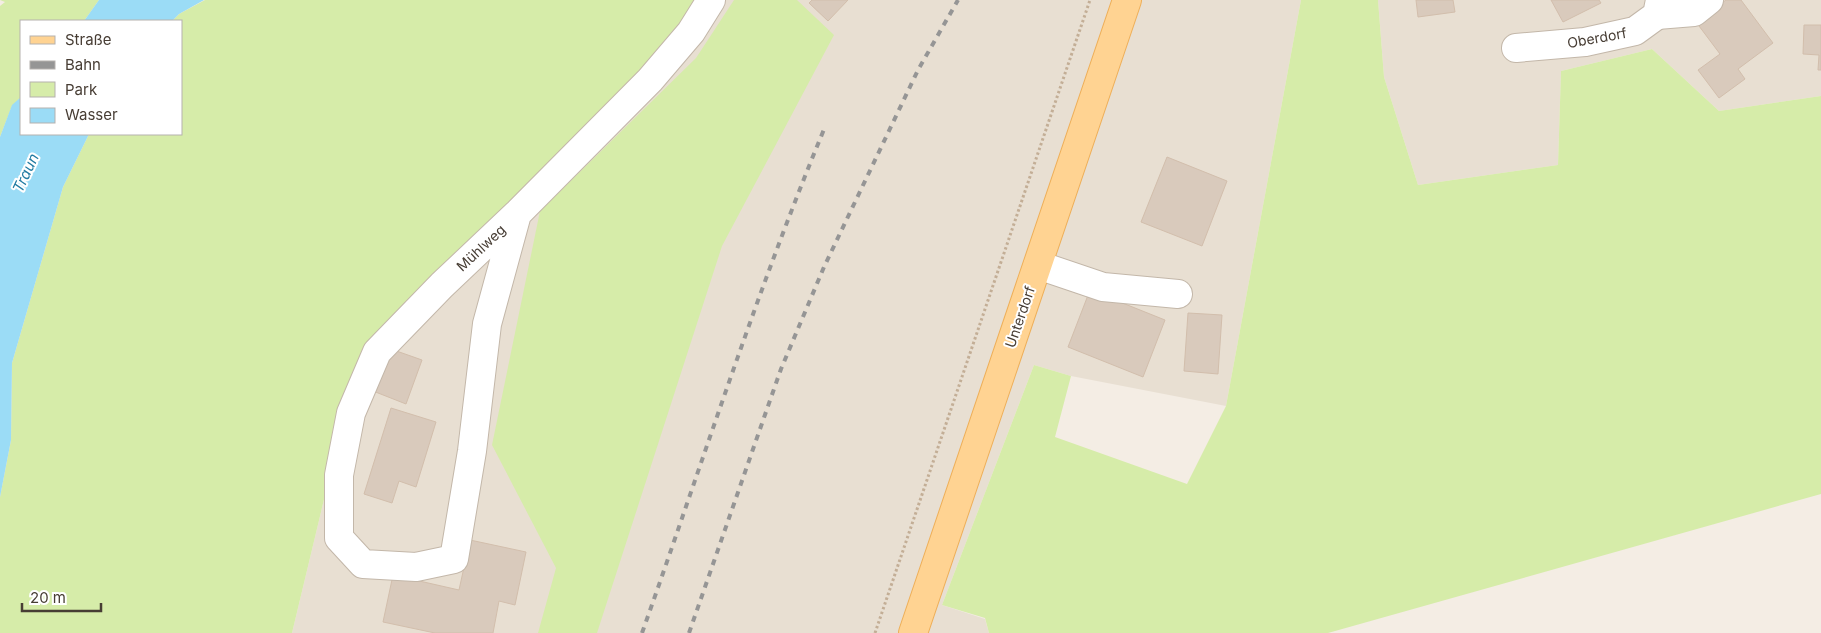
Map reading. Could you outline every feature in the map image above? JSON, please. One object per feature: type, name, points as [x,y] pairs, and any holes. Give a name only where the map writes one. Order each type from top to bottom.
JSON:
[{"type":"main road","name":"Unterdorf","points":[[913,633],[1127,0]]},
{"type":"street","name":"Mühlweg","points":[[517,214],[488,324],[472,451],[454,559],[416,567],[363,564],[339,538],[339,475],[351,413],[377,352],[442,284],[517,214],[650,80],[691,32],[711,0]]},
{"type":"street","points":[[1659,8],[1694,12],[1708,0]]},
{"type":"street","name":"Oberdorf","points":[[1516,48],[1585,42],[1635,31],[1659,8]]},
{"type":"street","points":[[1038,265],[1103,287],[1178,294]]},
{"type":"path","points":[[875,633],[1090,0]]},
{"type":"shaded area","points":[[702,0],[1301,0],[1226,406],[1071,376],[1034,365],[942,605],[985,619],[989,633],[292,633],[356,366],[674,47]]},
{"type":"shaded area","points":[[1378,0],[1821,0],[1821,96],[1719,111],[1652,49],[1561,71],[1558,165],[1418,185],[1384,77]]},
{"type":"green space","points":[[0,0],[99,0],[85,20],[20,20],[20,98],[12,106],[0,137],[0,6],[5,2]]},
{"type":"green space","points":[[205,0],[702,0],[674,47],[356,366],[292,633],[0,633],[0,497],[11,440],[12,363],[63,187],[89,135],[182,135],[182,20],[173,20],[179,14]]},
{"type":"green space","points":[[734,0],[797,0],[834,35],[722,246],[597,633],[538,633],[556,568],[492,445],[540,211],[696,58]]},
{"type":"green space","points":[[1301,0],[1378,0],[1384,77],[1418,185],[1558,165],[1561,71],[1652,49],[1719,111],[1821,96],[1821,494],[1328,633],[989,633],[985,618],[942,605],[1034,365],[1071,376],[1055,437],[1187,484],[1226,406]]},
{"type":"water","points":[[99,0],[204,0],[179,14],[173,20],[85,20]]},
{"type":"water","name":"Traun","points":[[20,98],[20,135],[89,135],[63,187],[12,363],[11,440],[0,497],[0,137],[12,105]]},
{"type":"building","points":[[812,0],[848,0],[828,21],[809,3]]},
{"type":"building","points":[[1416,0],[1453,0],[1455,12],[1418,17]]},
{"type":"building","points":[[1551,0],[1599,0],[1601,3],[1563,22]]},
{"type":"building","points":[[1726,0],[1741,0],[1773,43],[1738,69],[1745,79],[1719,98],[1698,70],[1720,54],[1696,22]]},
{"type":"building","points":[[1804,25],[1821,25],[1821,70],[1818,70],[1819,55],[1803,54]]},
{"type":"building","points":[[1167,157],[1227,181],[1202,246],[1141,222]]},
{"type":"building","points":[[1090,290],[1165,320],[1143,377],[1068,347]]},
{"type":"building","points":[[1188,313],[1222,315],[1218,374],[1184,371]]},
{"type":"building","points":[[388,348],[422,360],[406,404],[373,391]]},
{"type":"building","points":[[391,408],[436,422],[416,487],[399,481],[392,503],[364,494]]},
{"type":"building","points":[[470,540],[526,552],[515,605],[499,601],[493,633],[435,633],[383,622],[393,575],[459,590]]},
{"type":"railway","points":[[689,633],[781,369],[824,267],[918,70],[958,0]]},
{"type":"railway","points":[[642,633],[753,315],[825,127]]}]
